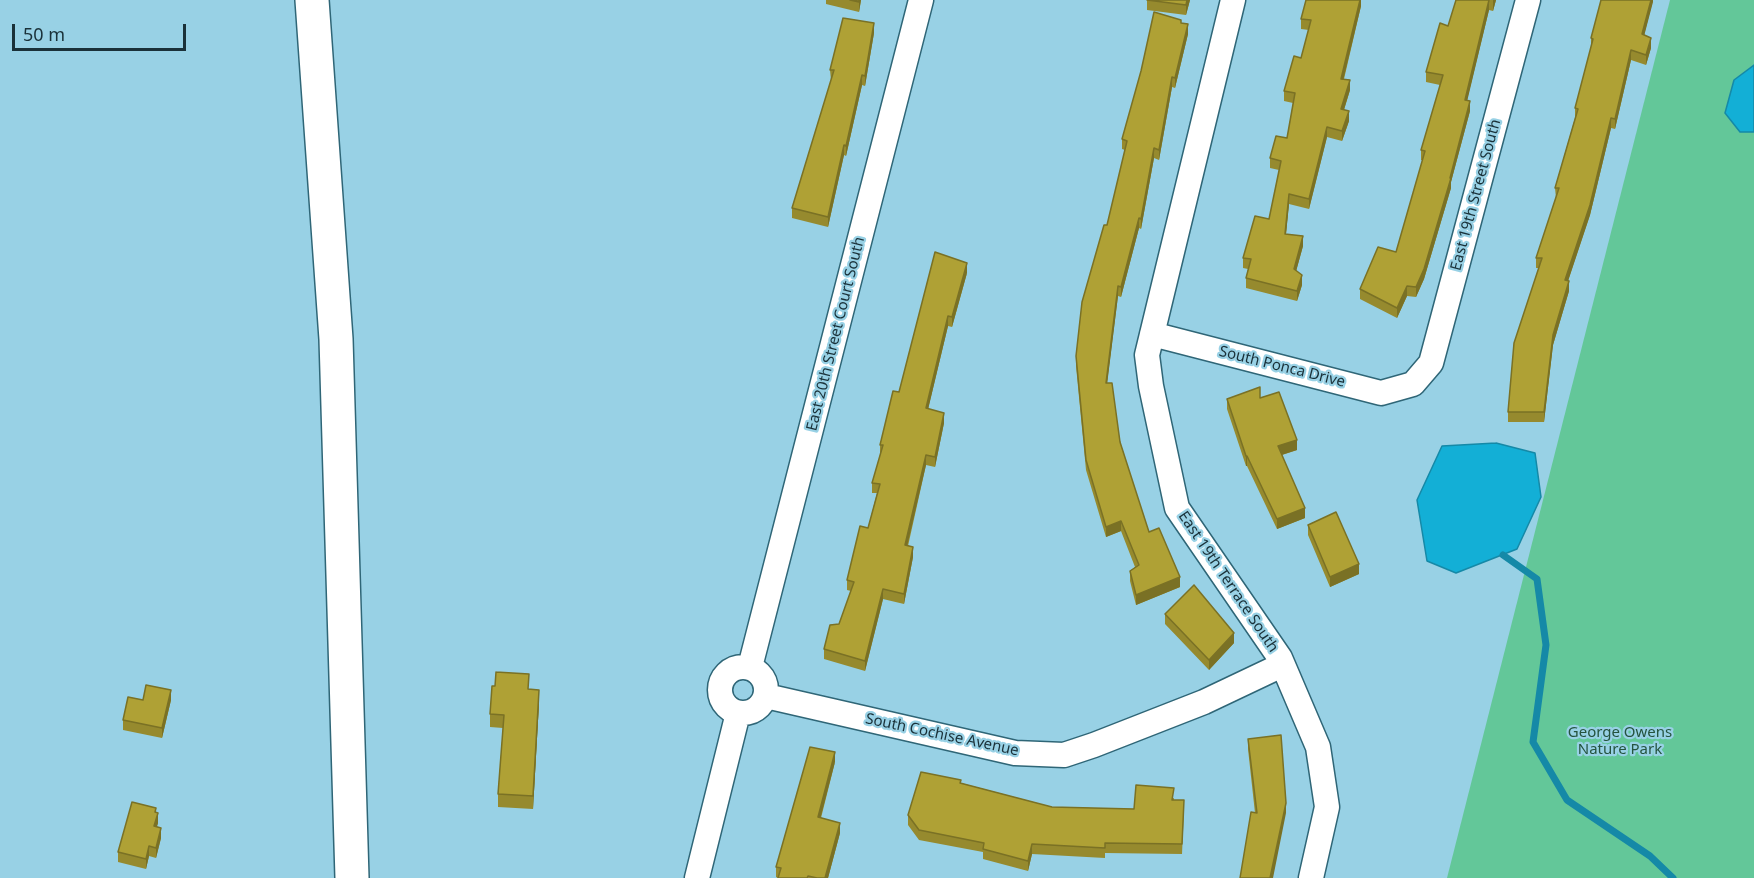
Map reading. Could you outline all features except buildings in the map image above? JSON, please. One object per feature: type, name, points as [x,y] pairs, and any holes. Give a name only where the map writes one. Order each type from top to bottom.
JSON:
[{"type":"main road","points":[[312,0],[336,339],[352,878]]},
{"type":"street","name":"East 20th Street Court South","points":[[750,667],[921,0]]},
{"type":"street","name":"East 19th Terrace South","points":[[1233,0],[1147,355],[1151,386],[1177,508],[1280,658],[1318,747],[1327,807],[1311,878]]},
{"type":"street","name":"East 19th Street South","points":[[1413,384],[1431,363],[1528,0]]},
{"type":"street","name":"South Ponca Drive","points":[[1152,334],[1381,393],[1413,384]]},
{"type":"street","name":"South Cochise Avenue","points":[[766,696],[1015,753],[1064,755],[1094,746],[1204,702],[1282,665]]},
{"type":"street","points":[[750,667],[756,670],[765,681],[766,696],[763,703],[753,712],[738,713],[724,705],[721,697],[722,680],[733,669],[750,667]]},
{"type":"street","points":[[697,878],[738,713]]},
{"type":"green space","name":"George Owens Nature Park","points":[[1670,0],[1754,0],[1754,878],[1447,878]]},
{"type":"water","points":[[1754,65],[1754,132],[1740,132],[1725,113],[1734,80]]},
{"type":"water","points":[[1496,443],[1535,453],[1541,497],[1517,549],[1456,573],[1427,561],[1417,500],[1442,446]]},
{"type":"waterway","points":[[1503,555],[1537,579],[1546,645],[1533,742],[1567,800],[1650,856],[1673,878]]}]
